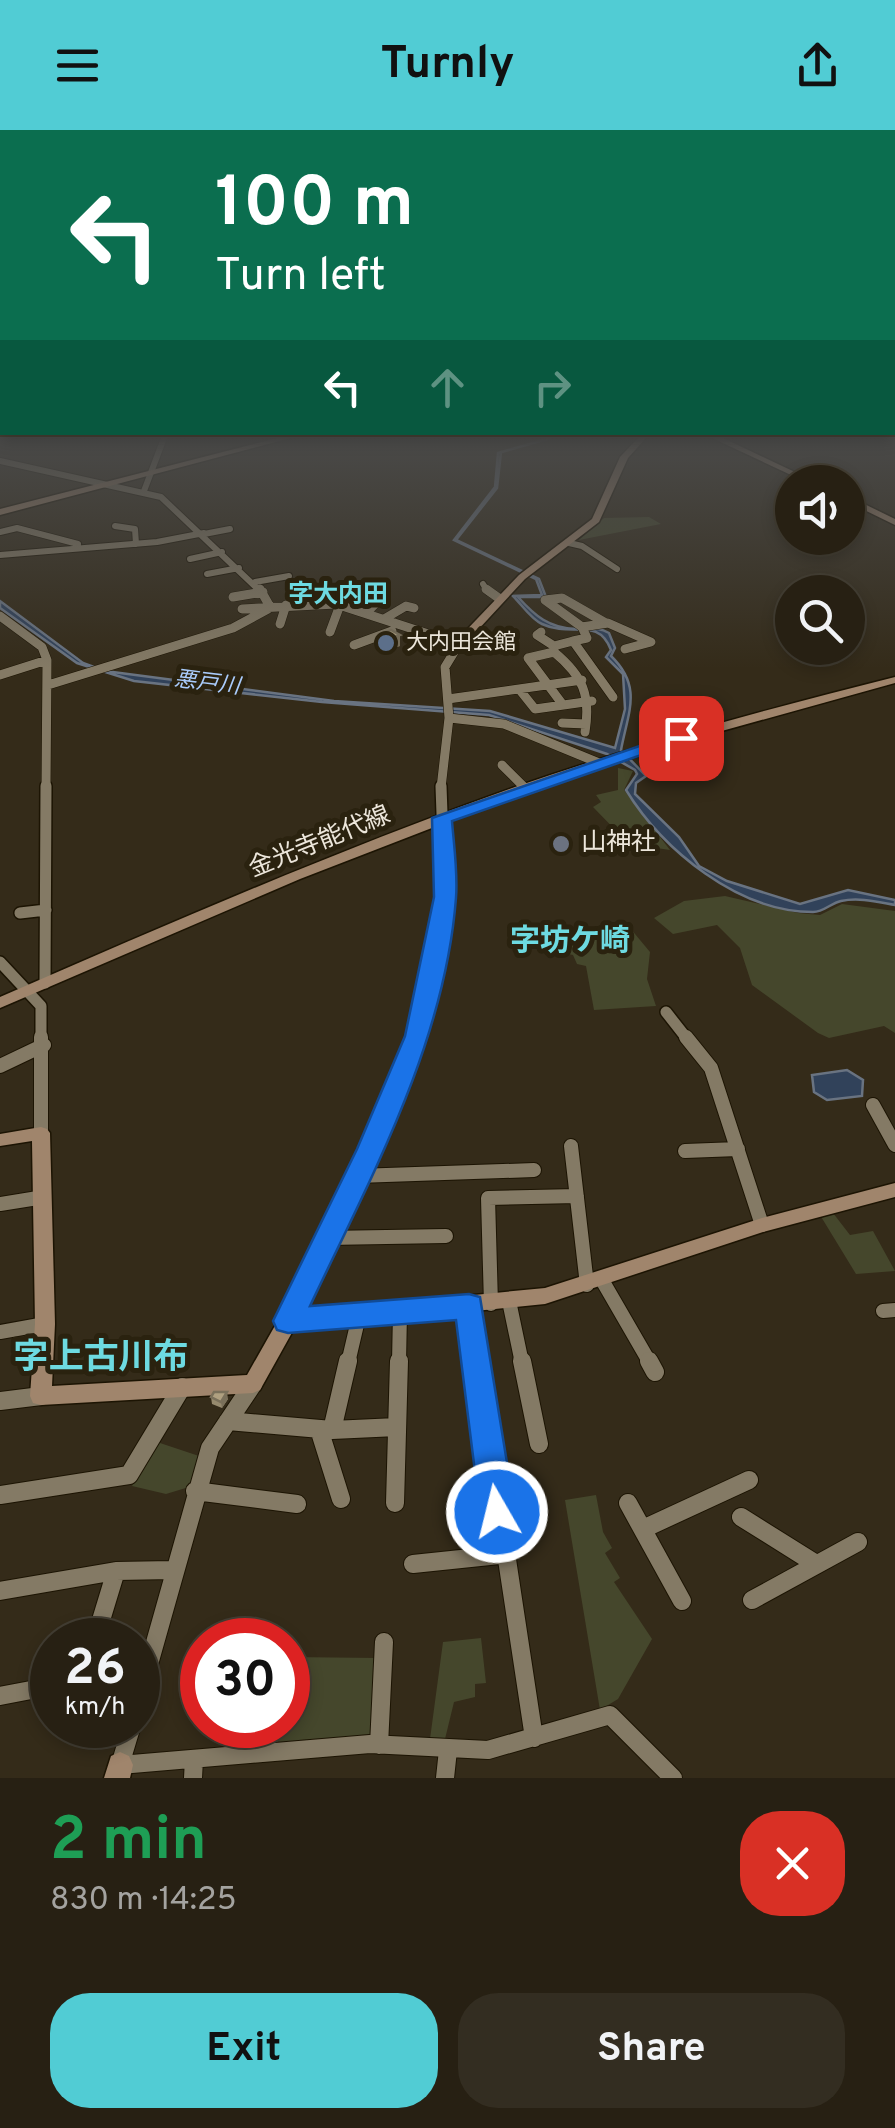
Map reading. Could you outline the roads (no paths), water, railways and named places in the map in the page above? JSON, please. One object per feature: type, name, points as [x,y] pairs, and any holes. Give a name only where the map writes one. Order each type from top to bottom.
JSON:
[{"type":"street","points":[[184,515],[263,593],[286,605],[340,605],[459,644]]},
{"type":"street","points":[[160,1618],[210,1448],[253,1384],[288,1321],[357,1176],[417,1036],[445,897],[438,801],[449,718],[445,667],[459,644],[500,599],[598,515]]},
{"type":"street","points":[[0,519],[17,528],[81,546]]},
{"type":"street","points":[[115,526],[135,529],[136,544]]},
{"type":"street","points":[[0,532],[17,528]]},
{"type":"street","points":[[2,553],[136,544],[230,529]]},
{"type":"street","points":[[569,543],[582,546],[617,568]]},
{"type":"street","points":[[190,559],[222,552]]},
{"type":"street","points":[[206,574],[242,571]]},
{"type":"street","points":[[227,577],[242,571]]},
{"type":"street","points":[[242,608],[288,576]]},
{"type":"street","points":[[483,584],[489,594],[500,599]]},
{"type":"street","points":[[230,601],[277,586]]},
{"type":"street","points":[[48,686],[238,626],[268,610],[263,593]]},
{"type":"street","points":[[366,613],[381,598]]},
{"type":"street","points":[[563,705],[528,658],[587,638],[582,629],[545,600],[562,598],[580,611],[651,642],[625,649]]},
{"type":"street","points":[[280,624],[286,605]]},
{"type":"street","points":[[330,632],[340,605]]},
{"type":"street","points":[[384,619],[406,606],[414,608]]},
{"type":"street","points":[[0,616],[42,647],[47,660],[46,983]]},
{"type":"street","points":[[582,629],[608,623]]},
{"type":"street","points":[[354,645],[405,627]]},
{"type":"street","points":[[542,632],[537,634],[582,680],[592,702],[586,728],[562,723]]},
{"type":"street","points":[[573,641],[613,697]]},
{"type":"street","points":[[0,674],[47,660]]},
{"type":"street","points":[[448,699],[582,680]]},
{"type":"street","name":"金光寺能代線","points":[[0,1003],[361,848],[525,788],[604,761],[895,680]]},
{"type":"street","points":[[519,689],[532,708],[592,702]]},
{"type":"street","points":[[449,718],[504,724],[604,761]]},
{"type":"street","points":[[502,766],[525,788]]},
{"type":"street","points":[[20,913],[46,910]]},
{"type":"street","points":[[0,962],[41,1006],[41,1396]]},
{"type":"street","points":[[666,1012],[711,1068],[762,1225]]},
{"type":"street","points":[[0,1066],[44,1045]]},
{"type":"street","points":[[873,1105],[895,1145]]},
{"type":"street","points":[[0,1140],[42,1133]]},
{"type":"street","points":[[571,1146],[594,1282],[655,1372]]},
{"type":"street","points":[[685,1150],[738,1149]]},
{"type":"street","points":[[357,1176],[534,1170]]},
{"type":"street","points":[[288,1321],[469,1306],[594,1282],[762,1225],[895,1190]]},
{"type":"street","points":[[539,1444],[500,1302],[488,1198],[578,1196]]},
{"type":"street","points":[[0,1204],[44,1197]]},
{"type":"street","points":[[327,1238],[446,1236]]},
{"type":"street","points":[[469,1306],[534,1738]]},
{"type":"street","points":[[395,1503],[400,1312]]},
{"type":"street","points":[[340,1499],[325,1430],[358,1316]]},
{"type":"street","points":[[0,1332],[44,1324]]},
{"type":"street","points":[[0,1402],[41,1396],[253,1384]]},
{"type":"street","points":[[0,1496],[129,1475],[182,1388]]},
{"type":"street","points":[[228,1421],[325,1430],[397,1427]]},
{"type":"street","points":[[642,1529],[749,1480]]},
{"type":"street","points":[[195,1491],[297,1504]]},
{"type":"street","points":[[628,1503],[682,1601]]},
{"type":"street","points":[[741,1516],[816,1564]]},
{"type":"street","points":[[752,1600],[858,1542]]},
{"type":"street","points":[[413,1564],[509,1554]]},
{"type":"street","points":[[0,1590],[116,1571],[172,1570]]},
{"type":"street","points":[[102,1618],[116,1571]]},
{"type":"street","points":[[380,1744],[384,1642]]},
{"type":"street","points":[[0,1696],[30,1690]]},
{"type":"street","points":[[125,1748],[118,1772],[194,1769],[380,1744],[488,1750],[610,1715],[673,1778]]},
{"type":"street","points":[[445,1778],[448,1750]]},
{"type":"water","points":[[476,515],[456,540],[539,579],[546,597],[518,597],[530,610],[558,626],[609,633],[615,648],[611,656],[621,667],[630,689],[621,750],[646,776],[636,783],[635,794],[679,837],[699,866],[727,881],[800,904],[848,890],[895,900],[895,905],[848,900],[813,912],[785,909],[731,889],[705,874],[660,834],[626,790],[637,774],[635,770],[607,754],[489,715],[322,702],[134,681],[77,663],[0,608],[0,601],[83,663],[105,671],[334,701],[490,711],[615,748],[625,709],[623,674],[606,657],[611,650],[606,640],[591,631],[553,628],[538,622],[513,596],[542,595],[536,579],[454,540]]},
{"type":"water","points":[[847,1070],[863,1080],[862,1096],[827,1100],[814,1092],[812,1075]]},
{"type":"place","name":"大内田会館","points":[[386,643]]},
{"type":"place","name":"山神社","points":[[561,844]]},
{"type":"district","name":"字大内田","points":[[338,596]]},
{"type":"district","name":"字坊ケ崎","points":[[570,942]]},
{"type":"district","name":"字上古川布","points":[[101,1359]]},
{"type":"water label","name":"悪戸川","points":[[207,684]]}]
